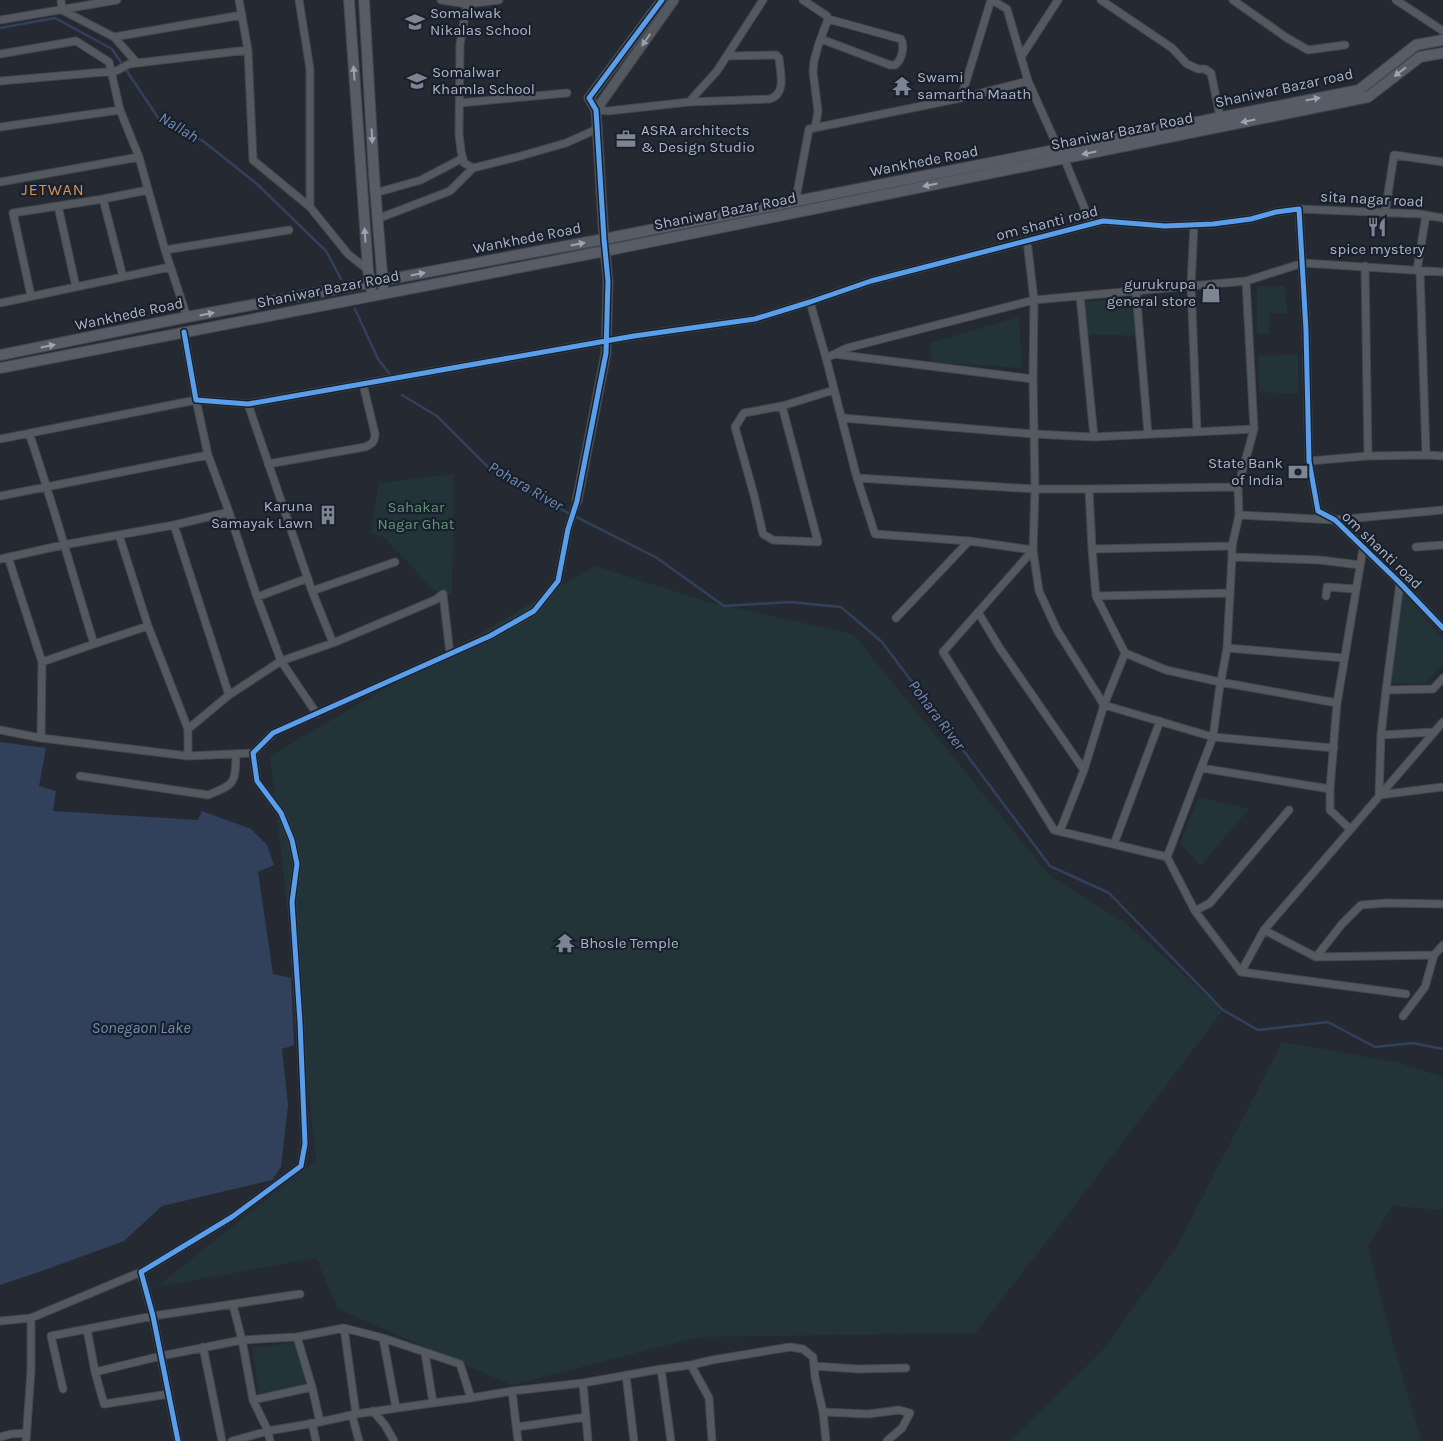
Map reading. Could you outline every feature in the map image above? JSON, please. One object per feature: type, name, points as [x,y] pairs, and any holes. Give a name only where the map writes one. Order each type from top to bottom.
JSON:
[{"type":"main road","points":[[349,0],[368,270],[372,296]]},
{"type":"main road","points":[[364,0],[375,193],[384,294]]},
{"type":"main road","name":"Shaniwar Bazar road","points":[[1062,154],[1221,122],[1359,90],[1416,45],[1443,40]]},
{"type":"main road","name":"Shaniwar Bazar Road","points":[[1221,122],[1368,97],[1420,57],[1443,53]]},
{"type":"main road","name":"Shaniwar Bazar Road","points":[[0,368],[605,251],[1062,154]]},
{"type":"main road","name":"Wankhede Road","points":[[0,355],[187,317],[798,201],[1062,154]]},
{"type":"street","points":[[61,0],[62,10]]},
{"type":"street","points":[[0,20],[117,0]]},
{"type":"street","points":[[239,0],[248,50],[254,160],[310,207],[348,254],[368,270]]},
{"type":"street","points":[[299,0],[310,69],[310,207]]},
{"type":"street","points":[[441,0],[467,2],[499,0]]},
{"type":"street","points":[[0,730],[41,738],[188,756],[253,753],[273,733],[490,636],[534,611],[558,581],[568,529],[577,502],[606,353],[608,281],[596,110],[589,98],[662,0]]},
{"type":"street","points":[[596,110],[674,0]]},
{"type":"street","points":[[690,102],[717,71],[764,0]]},
{"type":"street","points":[[803,0],[828,18],[901,39],[903,46],[899,60],[895,65],[890,65],[821,39]]},
{"type":"street","points":[[961,98],[992,0],[1007,9],[1028,81],[1062,154],[1091,224]]},
{"type":"street","points":[[1021,57],[1058,0]]},
{"type":"street","points":[[1101,0],[1172,48],[1187,64],[1211,73],[1221,122]]},
{"type":"street","points":[[1233,0],[1287,38],[1308,50],[1345,45]]},
{"type":"street","points":[[1396,0],[1443,31]]},
{"type":"street","points":[[467,2],[460,44],[459,134],[460,151],[464,163],[473,168]]},
{"type":"street","points":[[62,10],[114,37],[138,63]]},
{"type":"street","points":[[114,37],[242,15]]},
{"type":"street","points":[[828,18],[902,36]]},
{"type":"street","points":[[815,128],[818,111],[814,61],[828,18]]},
{"type":"street","points":[[0,54],[76,41],[109,62],[114,71],[120,110],[139,157],[170,267],[187,317]]},
{"type":"street","points":[[0,82],[114,71],[129,64],[248,50]]},
{"type":"street","points":[[596,110],[608,111],[690,102],[770,99],[778,95],[781,89],[779,58],[776,56],[727,56]]},
{"type":"street","points":[[798,201],[797,192],[809,129],[961,98],[1028,81]]},
{"type":"street","points":[[460,103],[567,93]]},
{"type":"street","points":[[0,127],[120,110]]},
{"type":"street","points":[[377,219],[450,191],[473,168],[566,143],[597,129]]},
{"type":"street","points":[[1385,213],[1394,155],[1443,162]]},
{"type":"street","points":[[0,182],[139,157]]},
{"type":"street","points":[[375,193],[421,180],[463,158]]},
{"type":"street","points":[[31,296],[13,213],[148,190]]},
{"type":"street","points":[[103,199],[123,277]]},
{"type":"street","points":[[58,206],[76,287]]},
{"type":"street","name":"om shanti road","points":[[0,439],[196,400],[248,404],[634,336],[755,319],[871,281],[1103,221],[1165,226],[1214,224],[1251,219],[1276,212],[1299,209],[1306,330],[1310,462],[1318,511],[1335,520],[1443,628]]},
{"type":"street","name":"sita nagar road","points":[[1299,209],[1426,215],[1443,218]]},
{"type":"street","points":[[1426,215],[1418,271],[1426,455]]},
{"type":"street","points":[[1194,225],[1191,285],[1197,431]]},
{"type":"street","points":[[165,250],[289,230]]},
{"type":"street","points":[[1027,240],[1034,300],[1035,488],[1033,550],[1039,591],[1057,630],[1104,705],[1213,737],[1334,748]]},
{"type":"street","points":[[826,358],[847,348],[1034,300],[1246,281],[1303,263],[1443,272]]},
{"type":"street","points":[[1365,266],[1368,456]]},
{"type":"street","points":[[0,303],[170,267]]},
{"type":"street","points":[[1246,281],[1254,429],[1238,487],[1239,515],[1232,546],[1227,648],[1220,682],[1213,737],[1167,857],[1195,911],[1241,972],[1406,994]]},
{"type":"street","points":[[1136,290],[1148,434]]},
{"type":"street","points":[[1080,296],[1094,437]]},
{"type":"street","points":[[810,302],[857,478],[875,534],[969,541],[1033,550]]},
{"type":"street","points":[[184,332],[208,455],[257,597],[282,661],[317,714]]},
{"type":"street","points":[[834,354],[1033,379]]},
{"type":"street","points":[[268,464],[372,445],[375,440],[375,434],[363,384]]},
{"type":"street","points":[[782,406],[818,542],[773,540],[763,534],[735,427],[744,413],[782,406],[834,390]]},
{"type":"street","points":[[248,404],[312,591],[334,643]]},
{"type":"street","points":[[842,418],[1034,434],[1094,437],[1254,429]]},
{"type":"street","points":[[29,433],[47,486],[94,644]]},
{"type":"street","points":[[0,496],[208,455]]},
{"type":"street","points":[[1310,462],[1368,456],[1443,456]]},
{"type":"street","points":[[857,478],[1035,488],[1238,487]]},
{"type":"street","points":[[1089,489],[1096,596],[1125,653],[1166,670],[1336,703]]},
{"type":"street","points":[[1239,515],[1335,520],[1443,510]]},
{"type":"street","points":[[0,559],[63,545],[174,525],[229,512]]},
{"type":"street","points":[[174,525],[228,695]]},
{"type":"street","points":[[119,535],[148,626],[188,729],[188,756]]},
{"type":"street","points":[[896,618],[969,541]]},
{"type":"street","points":[[1416,547],[1443,545]]},
{"type":"street","points":[[1092,549],[1232,546]]},
{"type":"street","points":[[1350,829],[1330,810],[1330,788],[1336,703],[1362,548]]},
{"type":"street","points":[[1033,550],[943,652],[1054,830],[1167,857]]},
{"type":"street","points":[[8,557],[42,662],[41,738]]},
{"type":"street","points":[[1232,557],[1320,560],[1360,565]]},
{"type":"street","points":[[312,591],[395,562]]},
{"type":"street","points":[[257,597],[308,578]]},
{"type":"street","points":[[1379,795],[1381,735],[1400,583]]},
{"type":"street","points":[[1326,596],[1327,587],[1356,589]]},
{"type":"street","points":[[1096,596],[1230,592]]},
{"type":"street","points":[[188,729],[228,695],[282,661],[334,643],[435,600],[443,594],[450,654]]},
{"type":"street","points":[[978,612],[999,647],[1084,770]]},
{"type":"street","points":[[42,662],[148,626]]},
{"type":"street","points":[[1227,648],[1344,658]]},
{"type":"street","points":[[1060,831],[1084,770],[1104,705],[1125,653]]},
{"type":"street","points":[[1386,690],[1433,689],[1443,678]]},
{"type":"street","points":[[1114,844],[1160,721]]},
{"type":"street","points":[[1241,972],[1264,930],[1379,795],[1442,725]]},
{"type":"street","points":[[1381,735],[1434,732]]},
{"type":"street","points":[[0,1321],[31,1318],[141,1272],[232,1217],[301,1166],[305,1144],[300,1022],[292,902],[297,864],[292,840],[281,813],[257,782],[253,753]]},
{"type":"street","points":[[80,776],[208,795],[227,787],[235,777],[236,754]]},
{"type":"street","points":[[1201,768],[1330,788]]},
{"type":"street","points":[[1379,795],[1443,788]]},
{"type":"street","points":[[1195,911],[1210,903],[1289,810]]},
{"type":"street","points":[[1316,957],[1342,924],[1361,905],[1386,903],[1443,904]]},
{"type":"street","points":[[1264,930],[1316,957],[1434,955]]},
{"type":"street","points":[[1403,1016],[1425,988],[1434,955],[1443,944]]},
{"type":"street","points":[[141,1272],[153,1316],[178,1441]]},
{"type":"street","points":[[62,1390],[51,1336],[153,1316],[300,1294]]},
{"type":"street","points":[[233,1305],[242,1340],[253,1400],[268,1431],[270,1441]]},
{"type":"street","points":[[26,1441],[31,1371],[31,1318]]},
{"type":"street","points":[[96,1372],[161,1356],[242,1340],[298,1337],[344,1328],[383,1338],[460,1364],[471,1398]]},
{"type":"street","points":[[344,1328],[359,1441]]},
{"type":"street","points":[[87,1329],[104,1404],[169,1394]]},
{"type":"street","points":[[298,1337],[320,1422]]},
{"type":"street","points":[[383,1338],[396,1408]]},
{"type":"street","points":[[203,1347],[222,1441]]},
{"type":"street","points":[[232,1441],[268,1431],[354,1414],[512,1391],[582,1383],[790,1347],[803,1349],[813,1357],[826,1441]]},
{"type":"street","points":[[425,1352],[434,1403]]},
{"type":"street","points":[[691,1365],[709,1398],[712,1441]]},
{"type":"street","points":[[814,1366],[858,1369],[906,1368]]},
{"type":"street","points":[[661,1369],[671,1441]]},
{"type":"street","points":[[626,1376],[634,1441]]},
{"type":"street","points":[[582,1383],[588,1441]]},
{"type":"street","points":[[253,1400],[312,1387]]},
{"type":"street","points":[[512,1391],[518,1441]]},
{"type":"street","points":[[823,1412],[868,1414],[899,1410],[910,1413],[902,1428],[887,1441]]},
{"type":"street","points":[[374,1412],[385,1425],[394,1441]]},
{"type":"street","points":[[517,1427],[586,1417]]},
{"type":"street","points":[[312,1423],[316,1441]]},
{"type":"street","points":[[0,1437],[26,1433]]},
{"type":"green space","points":[[1257,286],[1285,286],[1287,313],[1270,313],[1269,334],[1257,333]]},
{"type":"green space","points":[[1137,299],[1140,336],[1086,334],[1084,302]]},
{"type":"green space","points":[[1019,317],[1022,368],[932,362],[930,343]]},
{"type":"green space","points":[[1298,354],[1298,394],[1259,392],[1258,356]]},
{"type":"green space","name":"Sahakar Nagar Ghat","points":[[454,474],[452,595],[433,589],[385,538],[371,533],[379,483]]},
{"type":"green space","points":[[595,566],[705,601],[853,634],[1050,876],[1128,925],[1223,1010],[975,1333],[698,1337],[511,1385],[338,1309],[316,1258],[156,1287],[316,1160],[270,756]]},
{"type":"green space","points":[[1403,593],[1443,639],[1443,664],[1426,683],[1391,683]]},
{"type":"green space","points":[[1199,797],[1249,809],[1200,866],[1180,842]]},
{"type":"green space","points":[[1282,1042],[1396,1062],[1443,1077],[1443,1210],[1392,1206],[1368,1247],[1421,1441],[1011,1441],[1103,1350],[1178,1245]]},
{"type":"green space","points":[[296,1342],[307,1384],[259,1394],[252,1348]]},
{"type":"water","name":"Sonegaon Lake","points":[[0,742],[46,748],[39,786],[56,791],[53,811],[198,820],[202,811],[251,829],[267,845],[274,865],[258,872],[273,974],[291,978],[294,1045],[282,1049],[288,1105],[281,1167],[272,1180],[162,1206],[124,1241],[0,1285]]},
{"type":"waterway","name":"Nallah","points":[[0,28],[55,18],[112,49],[159,119],[203,141],[257,184],[326,251],[341,279]]},
{"type":"waterway","name":"Nallah","points":[[355,309],[378,359],[389,373]]},
{"type":"waterway","name":"Pohara River","points":[[402,395],[437,416],[489,468],[553,505],[657,558],[724,606],[790,602],[841,607],[882,642],[1050,866],[1109,893],[1223,1010],[1258,1030],[1328,1022],[1375,1047],[1413,1043],[1443,1049]]},
{"type":"cycle path","points":[[178,1441],[153,1316],[141,1272],[232,1217],[301,1166],[305,1144],[300,1022],[292,902],[297,864],[292,840],[281,813],[257,781],[253,753],[273,733],[490,636],[534,611],[558,581],[568,529],[577,501],[606,353],[608,281],[596,110],[589,98],[662,0]]},
{"type":"cycle path","points":[[184,332],[196,400],[248,404],[634,336],[755,319],[871,281],[1103,221],[1165,226],[1213,224],[1251,219],[1276,212],[1299,209],[1306,330],[1309,461],[1318,511],[1335,520],[1443,628]]},
{"type":"place","name":"Somalwak Nikalas School","points":[[415,22]]},
{"type":"place","name":"Somalwar Khamla School","points":[[417,81]]},
{"type":"place","name":"Swami samartha Maath","points":[[902,86]]},
{"type":"place","name":"ASRA architects & Design Studio","points":[[626,139]]},
{"type":"place","name":"spice mystery","points":[[1377,227]]},
{"type":"place","name":"gurukrupa general store","points":[[1211,293]]},
{"type":"place","name":"State Bank of India","points":[[1298,472]]},
{"type":"place","name":"Karuna Samayak Lawn","points":[[328,515]]},
{"type":"place","name":"Bhosle Temple","points":[[565,943]]},
{"type":"district","name":"JETWAN","points":[[53,189]]}]
